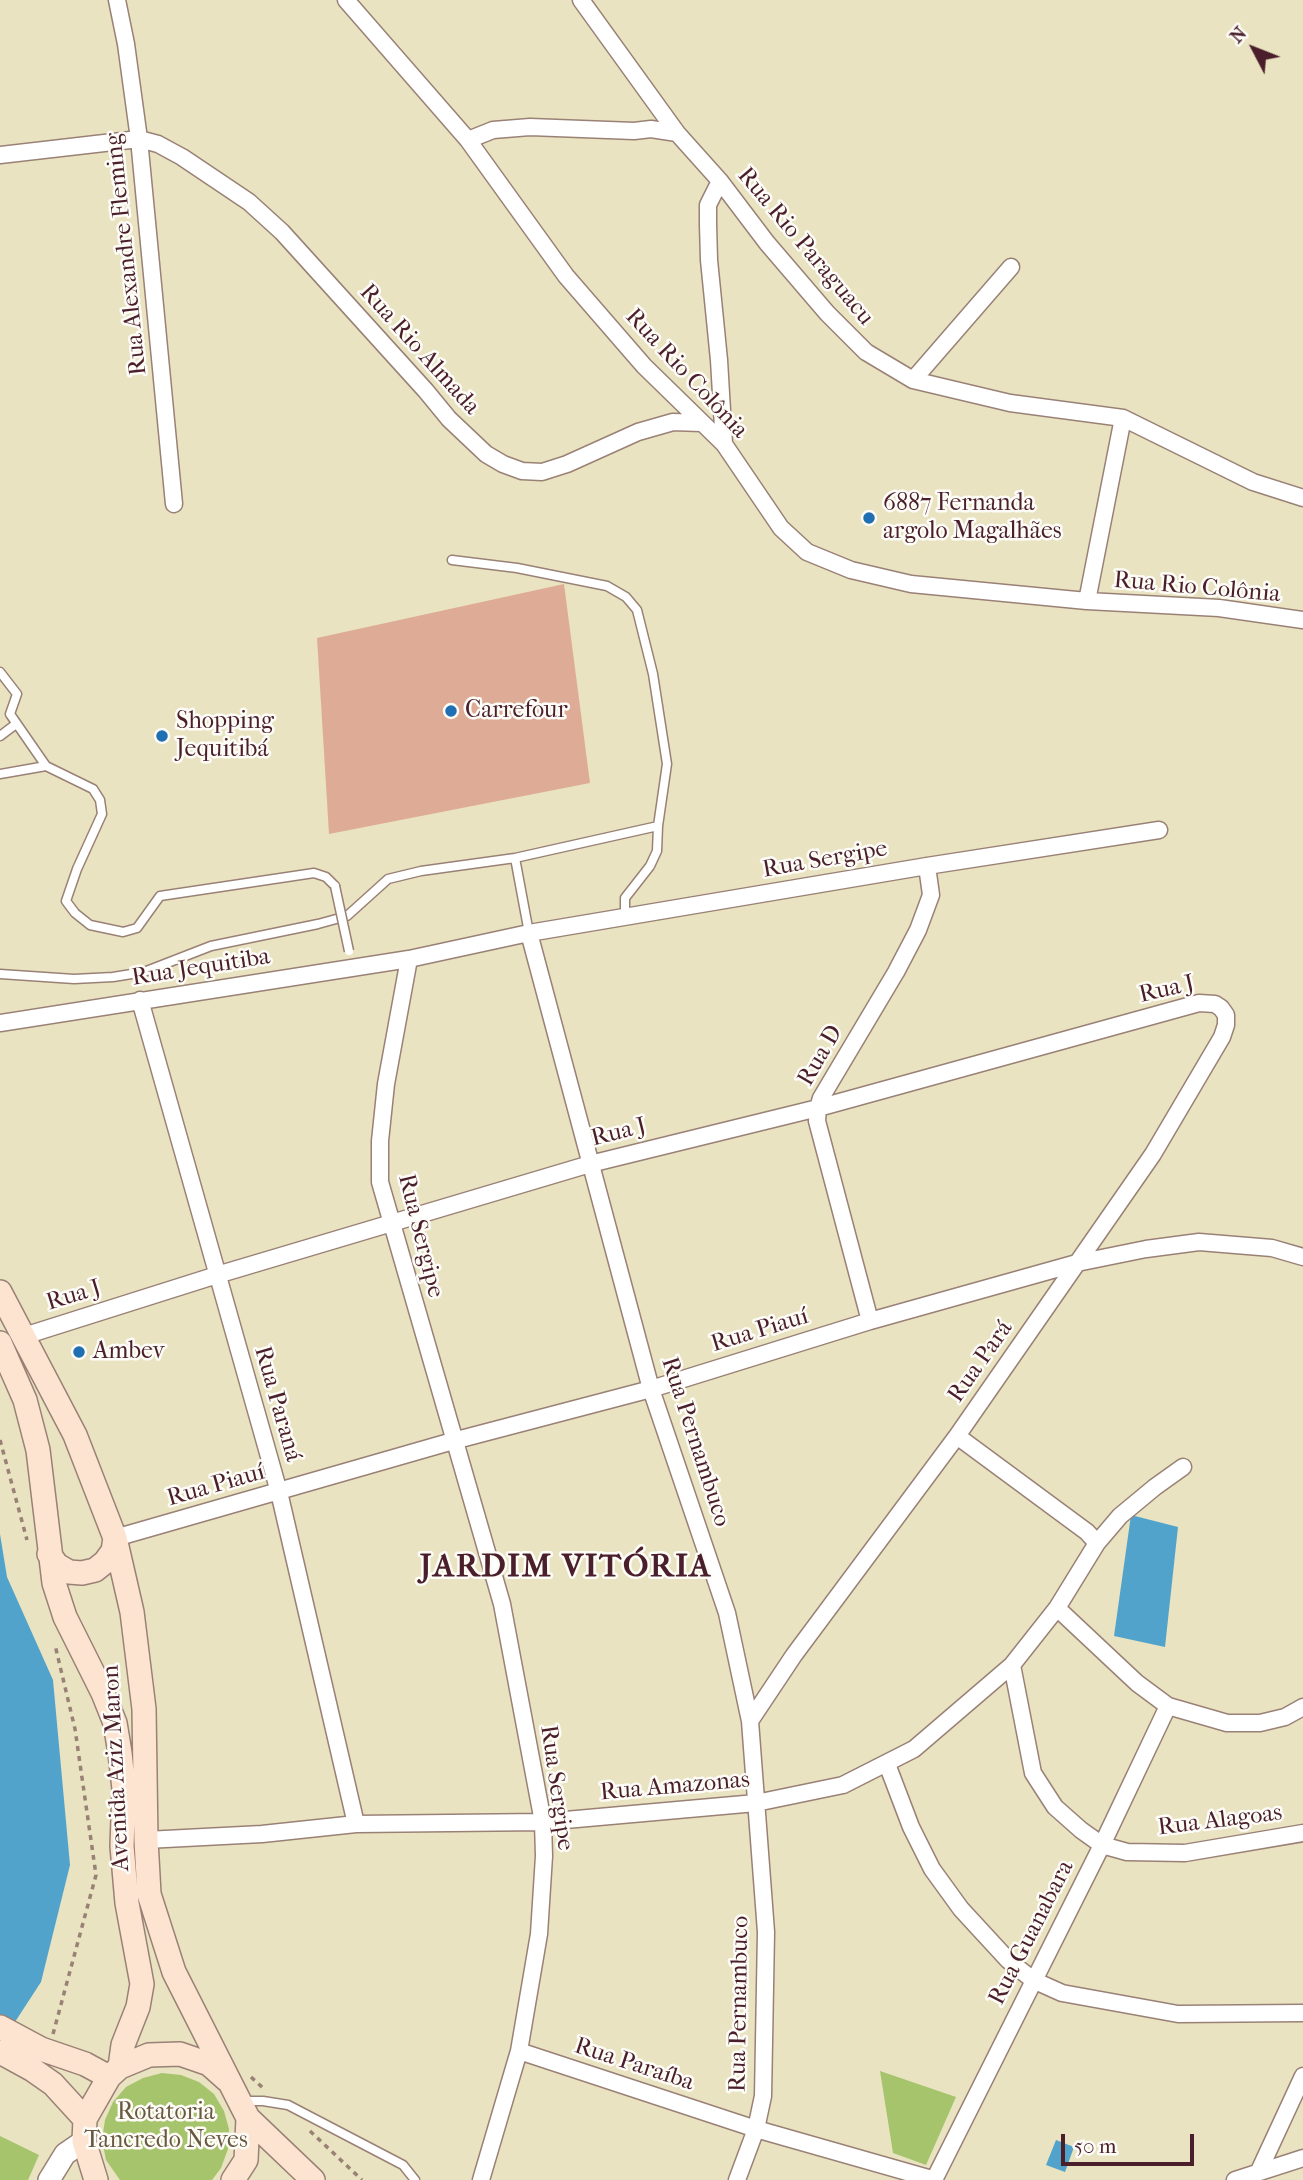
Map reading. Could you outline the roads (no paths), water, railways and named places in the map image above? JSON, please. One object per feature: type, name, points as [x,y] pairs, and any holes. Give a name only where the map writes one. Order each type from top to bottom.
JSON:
[{"type":"main road","name":"Avenida Aziz Maron","points":[[0,1292],[75,1435],[115,1538],[132,1612],[144,1709],[149,1894],[174,1972],[240,2101]]},
{"type":"main road","name":"Avenida Aziz Maron","points":[[0,1343],[25,1400],[38,1450],[54,1583],[65,1617],[116,1723],[124,1789],[122,1846],[127,1903],[142,1984],[138,2007],[115,2072],[84,2130]]},
{"type":"main road","points":[[49,1554],[69,1572],[95,1570],[113,1551],[115,1538]]},
{"type":"main road","points":[[0,2027],[42,2052],[115,2072],[149,2055],[180,2054],[209,2064],[313,2180]]},
{"type":"main road","points":[[0,2052],[42,2052]]},
{"type":"main road","points":[[42,2052],[53,2084],[84,2130],[96,2180]]},
{"type":"main road","points":[[233,2180],[246,2160],[240,2101]]},
{"type":"street","name":"Rua Alexandre Fleming","points":[[117,0],[139,139],[174,504]]},
{"type":"street","name":"Rua Rio Colônia","points":[[346,0],[468,139],[566,276],[644,366],[724,444],[781,528],[807,552],[851,570],[911,584],[1087,601],[1219,608],[1303,620]]},
{"type":"street","name":"Rua Rio Paraguacu","points":[[581,0],[677,133],[720,181],[767,243],[827,313],[866,352],[913,380],[1010,403],[1123,418],[1253,482],[1303,498]]},
{"type":"street","points":[[468,139],[492,130],[530,127],[634,131],[652,129],[677,133]]},
{"type":"street","points":[[0,155],[139,139]]},
{"type":"street","name":"Rua Rio Almada","points":[[139,139],[158,144],[182,157],[249,202],[282,232],[449,419],[486,454],[503,464],[522,471],[542,472],[567,464],[638,432],[673,422],[701,423]]},
{"type":"street","points":[[720,181],[708,205],[708,224],[724,444]]},
{"type":"street","points":[[913,380],[1011,267]]},
{"type":"street","points":[[1087,601],[1123,418]]},
{"type":"street","name":"Rua Sergipe","points":[[481,2180],[519,2051],[539,1934],[544,1856],[543,1822],[502,1604],[380,1182],[380,1141],[391,1052],[409,959],[530,933],[1160,830]]},
{"type":"street","name":"Rua D","points":[[870,1321],[817,1121],[818,1108],[821,1098],[918,930],[931,895],[927,866]]},
{"type":"street","name":"Rua Pernambuco","points":[[530,933],[652,1388],[727,1613],[750,1721],[766,1932],[763,2096],[755,2129],[737,2180]]},
{"type":"street","name":"Rua Jequitiba","points":[[0,1023],[409,959]]},
{"type":"street","name":"Rua Paraná","points":[[140,1000],[279,1492],[356,1824]]},
{"type":"street","name":"Rua J","points":[[24,1336],[217,1275],[590,1164],[818,1108],[1199,1003],[1215,1004],[1226,1016]]},
{"type":"street","name":"Rua Pará","points":[[750,1721],[794,1655],[957,1436],[1153,1154],[1222,1037],[1226,1016]]},
{"type":"street","name":"Rua Piauí","points":[[115,1538],[453,1441],[652,1388],[870,1321],[1077,1263],[1199,1242],[1272,1248],[1303,1257]]},
{"type":"street","points":[[957,1436],[1087,1532],[1097,1543]]},
{"type":"street","name":"Rua Amazonas","points":[[146,1840],[262,1834],[356,1824],[543,1822],[757,1803],[843,1785],[914,1749],[1012,1665],[1057,1608],[1097,1543],[1120,1516],[1183,1467]]},
{"type":"street","points":[[1057,1608],[1137,1683],[1168,1706],[1227,1723],[1260,1723],[1285,1717],[1303,1707]]},
{"type":"street","name":"Rua Alagoas","points":[[1012,1665],[1033,1773],[1055,1807],[1080,1830],[1102,1845],[1127,1852],[1185,1853],[1303,1833]]},
{"type":"street","name":"Rua Guanabara","points":[[934,2180],[1102,1845],[1168,1706]]},
{"type":"street","points":[[887,1764],[911,1827],[932,1869],[961,1909],[1009,1960],[1033,1980],[1062,1993],[1178,2014],[1303,2013]]},
{"type":"street","name":"Rua Paraíba","points":[[519,2051],[755,2129],[934,2180]]},
{"type":"street","points":[[1259,2171],[1303,2076]]},
{"type":"street","points":[[49,2180],[84,2130]]},
{"type":"street","points":[[1235,2180],[1303,2158]]},
{"type":"lane","points":[[452,560],[517,568],[607,586],[626,597],[637,610],[653,674],[667,764],[657,851],[650,866],[625,898],[625,917]]},
{"type":"lane","points":[[0,672],[17,694],[10,714],[46,766],[93,789],[100,800],[102,814],[66,901],[75,913],[90,925],[123,932],[137,928],[160,895],[314,873],[326,877],[335,886],[352,968]]},
{"type":"lane","points":[[0,736],[16,724]]},
{"type":"lane","points":[[0,774],[46,766]]},
{"type":"lane","points":[[0,974],[74,979],[144,972],[211,946],[347,916],[388,879],[421,871],[515,858],[658,826]]},
{"type":"lane","points":[[515,858],[530,933]]},
{"type":"lane","points":[[240,2101],[288,2105],[403,2165],[415,2180]]},
{"type":"water","points":[[1131,1515],[1178,1527],[1165,1647],[1114,1636]]},
{"type":"water","points":[[0,1534],[7,1577],[53,1680],[70,1865],[41,1982],[0,2045]]},
{"type":"water","points":[[1056,2140],[1074,2147],[1065,2172],[1046,2165]]},
{"type":"place","name":"6887 Fernanda argolo Magalhães","points":[[869,518]]},
{"type":"place","name":"Carrefour","points":[[451,711]]},
{"type":"place","name":"Shopping Jequitibá","points":[[162,736]]},
{"type":"place","name":"Ambev","points":[[79,1352]]},
{"type":"district","name":"JARDIM VITÓRIA","points":[[566,1568]]},
{"type":"park label","name":"Rotatoria Tancredo Neves","points":[[166,2127]]}]
